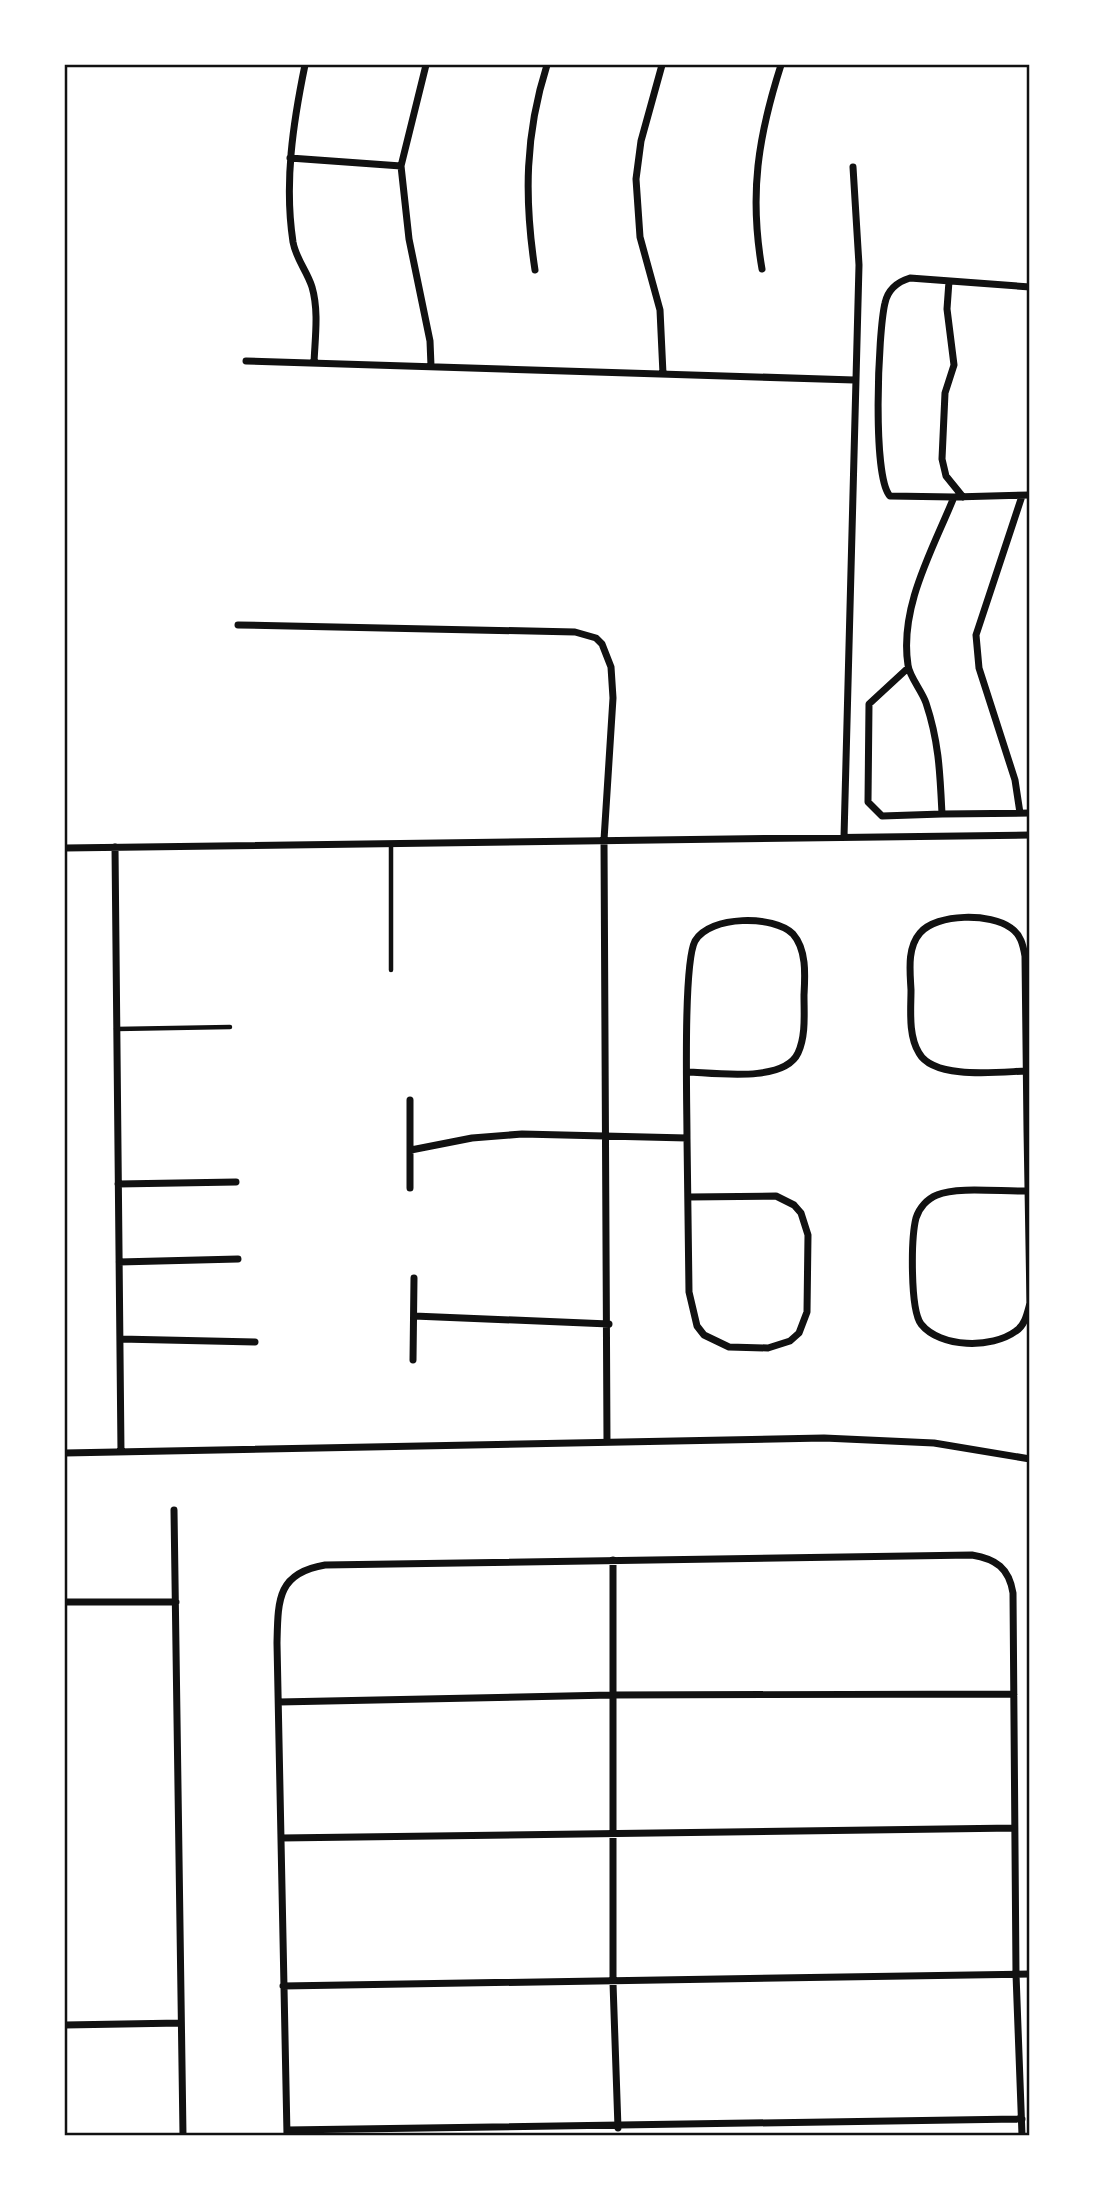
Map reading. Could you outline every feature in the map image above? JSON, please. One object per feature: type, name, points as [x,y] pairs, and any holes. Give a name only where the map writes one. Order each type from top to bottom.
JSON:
[{"type":"street","points":[[306,65],[290,158],[293,239],[314,301],[314,363]]},
{"type":"street","points":[[426,65],[401,166],[410,239],[430,341],[431,366]]},
{"type":"street","points":[[535,270],[528,226],[527,163],[534,114],[547,65]]},
{"type":"street","points":[[662,65],[641,141],[636,179],[640,237],[660,310],[663,374]]},
{"type":"street","points":[[762,270],[755,222],[755,181],[766,112],[781,65]]},
{"type":"street","points":[[290,158],[401,166]]},
{"type":"street","points":[[844,837],[859,241],[853,167]]},
{"type":"street","points":[[1020,813],[1015,780],[979,668],[976,635],[1026,496],[890,496],[879,471],[879,391],[885,301],[895,283],[910,278],[1030,287]]},
{"type":"street","points":[[948,281],[947,309],[954,365],[945,393],[942,459],[946,476],[963,497]]},
{"type":"street","points":[[246,361],[854,380]]},
{"type":"street","points":[[942,814],[940,750],[921,688],[908,668],[907,630],[917,587],[954,497]]},
{"type":"street","points":[[238,625],[576,632],[596,638],[608,655],[612,677],[604,840],[609,1324],[607,1442]]},
{"type":"street","points":[[908,668],[869,704],[868,802],[882,816],[1030,813]]},
{"type":"street","points":[[65,848],[1030,835]]},
{"type":"street","points":[[115,847],[121,1452]]},
{"type":"street","points":[[1025,1071],[951,1070],[928,1062],[918,1051],[912,1029],[910,957],[917,938],[926,927],[945,920],[990,920],[1009,927],[1017,934],[1025,956],[1030,1303],[1026,1318],[1014,1332],[992,1340],[971,1343],[936,1338],[923,1326],[915,1312],[914,1248],[916,1219],[921,1208],[944,1193],[1028,1191]]},
{"type":"street","points":[[688,1072],[767,1072],[790,1063],[797,1056],[803,1038],[805,981],[803,953],[790,932],[769,923],[722,925],[707,929],[695,942],[689,982],[687,1138],[689,1292],[697,1326],[704,1335],[729,1347],[768,1348],[790,1341],[799,1333],[807,1312],[808,1235],[801,1213],[794,1205],[776,1196],[689,1197]]},
{"type":"street","points":[[410,1100],[410,1188]]},
{"type":"street","points":[[411,1150],[496,1135],[687,1138]]},
{"type":"street","points":[[118,1184],[236,1182]]},
{"type":"street","points":[[119,1262],[238,1259]]},
{"type":"street","points":[[413,1360],[414,1278]]},
{"type":"street","points":[[414,1316],[609,1324]]},
{"type":"street","points":[[120,1339],[255,1342]]},
{"type":"street","points":[[65,1452],[873,1438],[934,1443],[1030,1459]]},
{"type":"street","points":[[174,1510],[183,2135]]},
{"type":"street","points":[[1022,2119],[287,2133],[277,1618],[286,1582],[298,1573],[325,1565],[972,1555],[986,1557],[1002,1566],[1011,1583],[1016,1974],[1022,2119],[1022,2135]]},
{"type":"street","points":[[613,1560],[613,1983],[618,2127]]},
{"type":"street","points":[[65,1602],[176,1602]]},
{"type":"street","points":[[278,1702],[611,1695],[1014,1695]]},
{"type":"street","points":[[281,1838],[1015,1828]]},
{"type":"street","points":[[283,1986],[613,1983],[1030,1974]]},
{"type":"street","points":[[65,2025],[181,2023]]},
{"type":"lane","points":[[391,844],[391,970]]},
{"type":"lane","points":[[117,1029],[230,1027]]}]
